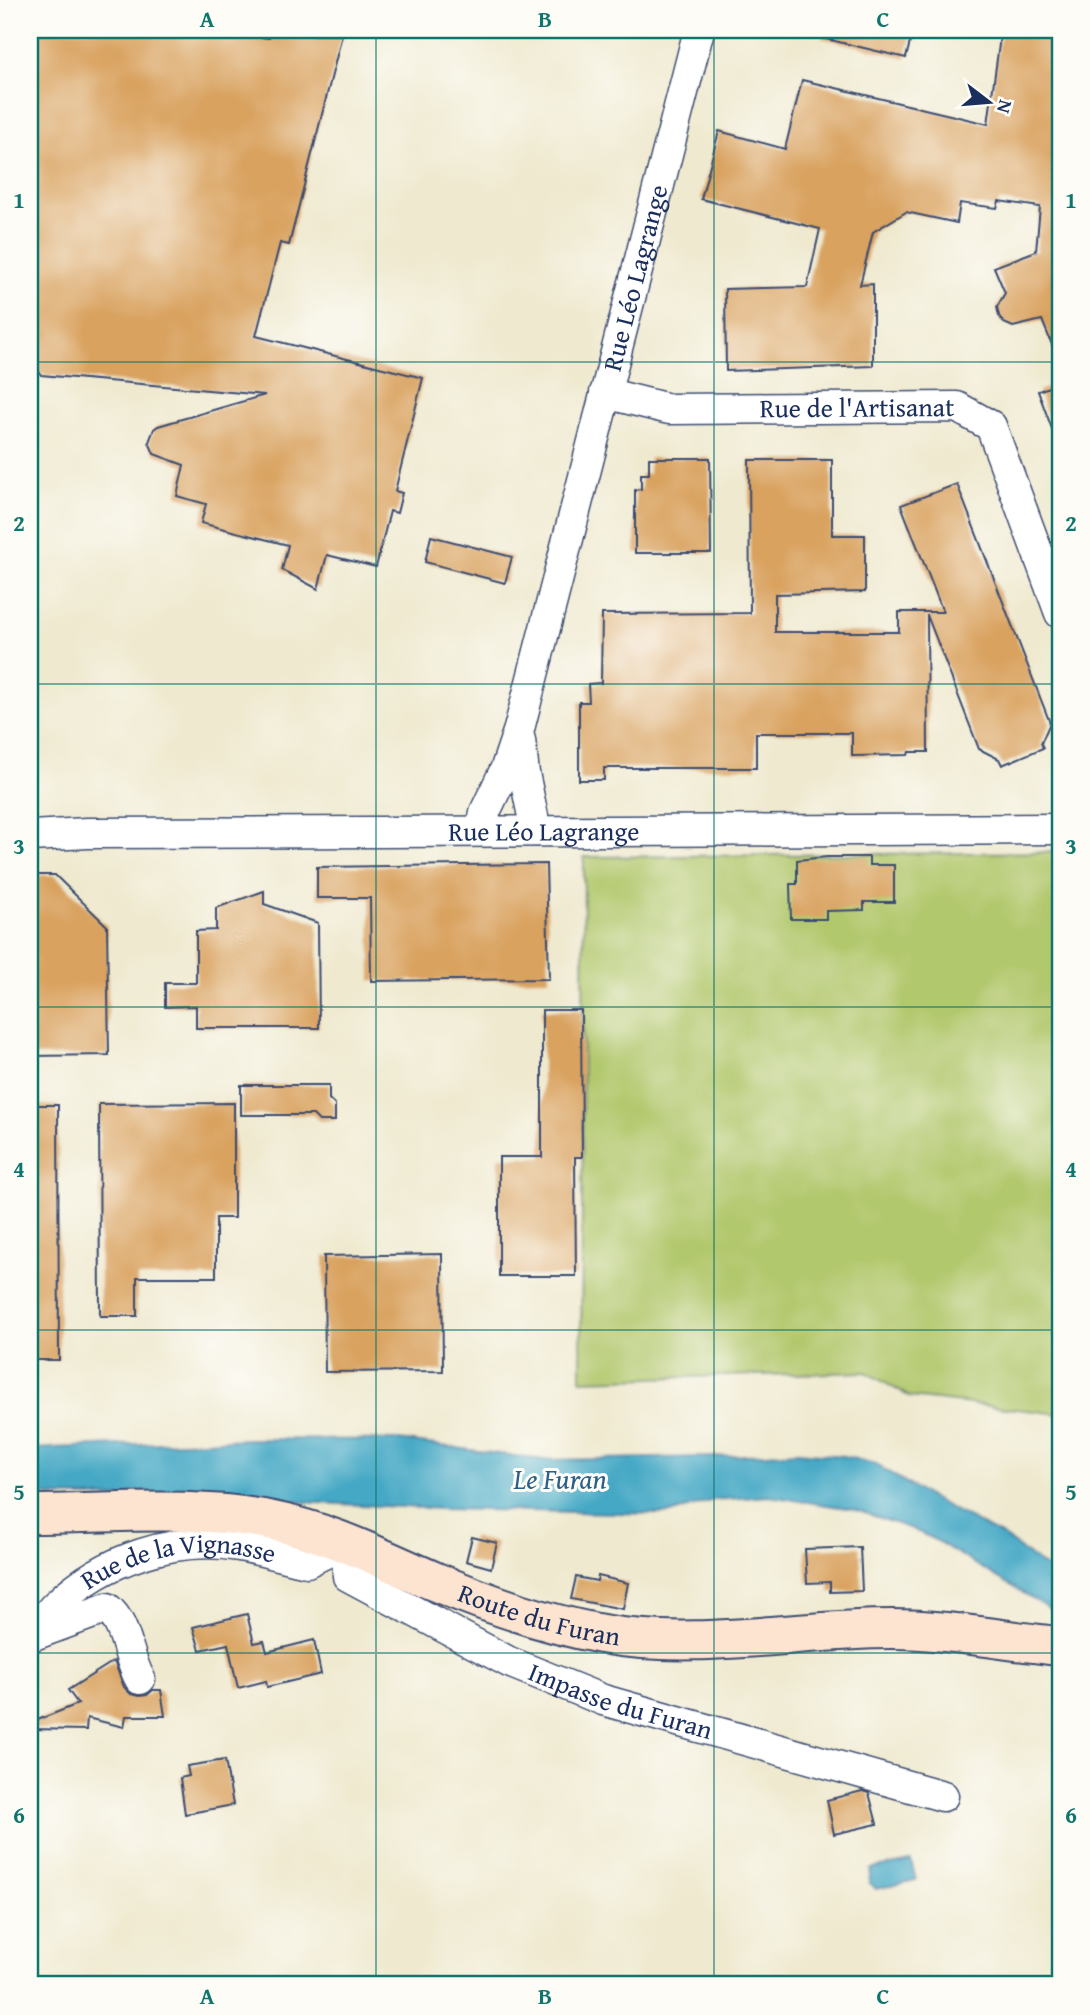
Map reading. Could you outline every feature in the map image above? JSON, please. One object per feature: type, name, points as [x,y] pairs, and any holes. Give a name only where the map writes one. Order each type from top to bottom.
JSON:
[{"type":"main road","name":"Route du Furan","points":[[30,1514],[187,1512],[272,1521],[347,1542],[493,1605],[561,1626],[604,1635],[655,1639],[727,1639],[890,1629],[931,1630],[1060,1646]]},
{"type":"street","name":"Rue Léo Lagrange","points":[[482,831],[485,813],[506,768],[519,729],[699,30]]},
{"type":"street","name":"Rue de l'Artisanat","points":[[604,393],[669,409],[957,407],[991,426],[1060,613]]},
{"type":"street","points":[[519,729],[524,773],[536,831]]},
{"type":"street","name":"Rue Léo Lagrange","points":[[30,836],[88,833],[1060,829]]},
{"type":"street","name":"Rue de la Vignasse","points":[[30,1636],[57,1604],[105,1569],[146,1552],[185,1544],[215,1544],[239,1546],[307,1562],[347,1542]]},
{"type":"street","name":"Impasse du Furan","points":[[347,1542],[348,1576],[509,1662],[603,1700],[943,1796]]},
{"type":"street","points":[[30,1636],[107,1608],[116,1615],[132,1666],[140,1679]]},
{"type":"green space","points":[[1060,852],[1060,1414],[910,1397],[866,1372],[581,1380],[584,857]]},
{"type":"water","name":"Le Furan","points":[[249,1439],[399,1440],[543,1460],[712,1457],[797,1452],[844,1456],[875,1464],[931,1498],[1003,1536],[1060,1578],[1060,1615],[912,1529],[853,1509],[769,1496],[713,1500],[673,1513],[658,1514],[443,1509],[257,1500],[30,1496],[30,1449]]},
{"type":"water","points":[[911,1861],[916,1880],[876,1889],[869,1882],[871,1869]]},
{"type":"building","points":[[30,30],[187,30],[269,38],[270,34],[342,35],[289,245],[280,243],[256,336],[423,378],[395,491],[402,493],[397,513],[390,511],[376,567],[327,555],[318,589],[282,570],[288,545],[201,523],[206,504],[177,496],[184,465],[154,454],[149,442],[154,429],[265,395],[41,375],[30,356]]},
{"type":"building","points":[[823,30],[913,30],[906,58],[822,38]]},
{"type":"building","points":[[1001,30],[1060,30],[1060,60],[1053,111],[1060,112],[1060,364],[1042,320],[1013,327],[1004,323],[999,316],[997,307],[1005,293],[994,267],[1036,251],[1040,207],[999,201],[997,208],[960,203],[957,223],[906,212],[873,232],[860,285],[873,284],[873,366],[726,371],[725,289],[807,287],[820,229],[701,199],[719,131],[785,149],[802,80],[988,124]]},
{"type":"building","points":[[1060,383],[1060,444],[1058,445],[1038,391]]},
{"type":"building","points":[[649,458],[710,458],[711,553],[635,553],[635,490],[641,489],[641,474],[649,474]]},
{"type":"building","points":[[749,460],[832,460],[832,535],[865,535],[865,592],[775,594],[775,632],[899,632],[899,612],[943,612],[901,505],[957,484],[1050,723],[1041,743],[1043,748],[1002,765],[999,759],[979,749],[927,615],[928,752],[852,756],[852,733],[756,733],[756,768],[604,768],[604,780],[579,780],[579,702],[589,702],[588,684],[601,683],[602,614],[750,613]]},
{"type":"building","points":[[431,536],[512,557],[505,583],[425,562]]},
{"type":"building","points":[[869,857],[869,865],[894,865],[894,902],[864,902],[864,910],[826,911],[826,919],[791,919],[790,884],[797,884],[797,860]]},
{"type":"building","points":[[546,864],[549,979],[371,981],[370,898],[317,898],[317,867]]},
{"type":"building","points":[[30,875],[55,875],[107,926],[109,1055],[30,1056]]},
{"type":"building","points":[[264,891],[264,904],[318,923],[319,1028],[196,1028],[196,1006],[165,1007],[165,983],[196,983],[196,931],[216,930],[216,908]]},
{"type":"building","points":[[542,1010],[581,1010],[582,1157],[575,1157],[576,1276],[499,1276],[499,1157],[542,1157]]},
{"type":"building","points":[[241,1085],[329,1085],[329,1099],[335,1105],[335,1121],[319,1121],[313,1115],[241,1115]]},
{"type":"building","points":[[234,1103],[234,1218],[216,1218],[216,1277],[137,1277],[137,1316],[100,1316],[99,1104]]},
{"type":"building","points":[[30,1105],[58,1105],[59,1360],[30,1360]]},
{"type":"building","points":[[442,1254],[443,1371],[325,1372],[324,1256]]},
{"type":"building","points":[[472,1537],[497,1543],[491,1568],[466,1561]]},
{"type":"building","points":[[860,1547],[862,1591],[830,1592],[830,1582],[807,1583],[805,1549]]},
{"type":"building","points":[[598,1576],[628,1583],[623,1609],[571,1599],[576,1577],[597,1581]]},
{"type":"building","points":[[247,1614],[254,1643],[264,1641],[267,1652],[314,1640],[321,1674],[267,1687],[266,1681],[238,1688],[228,1644],[200,1650],[193,1627]]},
{"type":"building","points":[[114,1661],[124,1687],[131,1694],[140,1696],[153,1690],[161,1690],[165,1716],[126,1716],[124,1727],[87,1718],[86,1730],[30,1729],[30,1723],[78,1704],[68,1690]]},
{"type":"building","points":[[225,1760],[233,1805],[185,1814],[180,1778],[189,1776],[187,1766]]},
{"type":"building","points":[[862,1791],[869,1793],[877,1824],[834,1834],[827,1800]]}]
